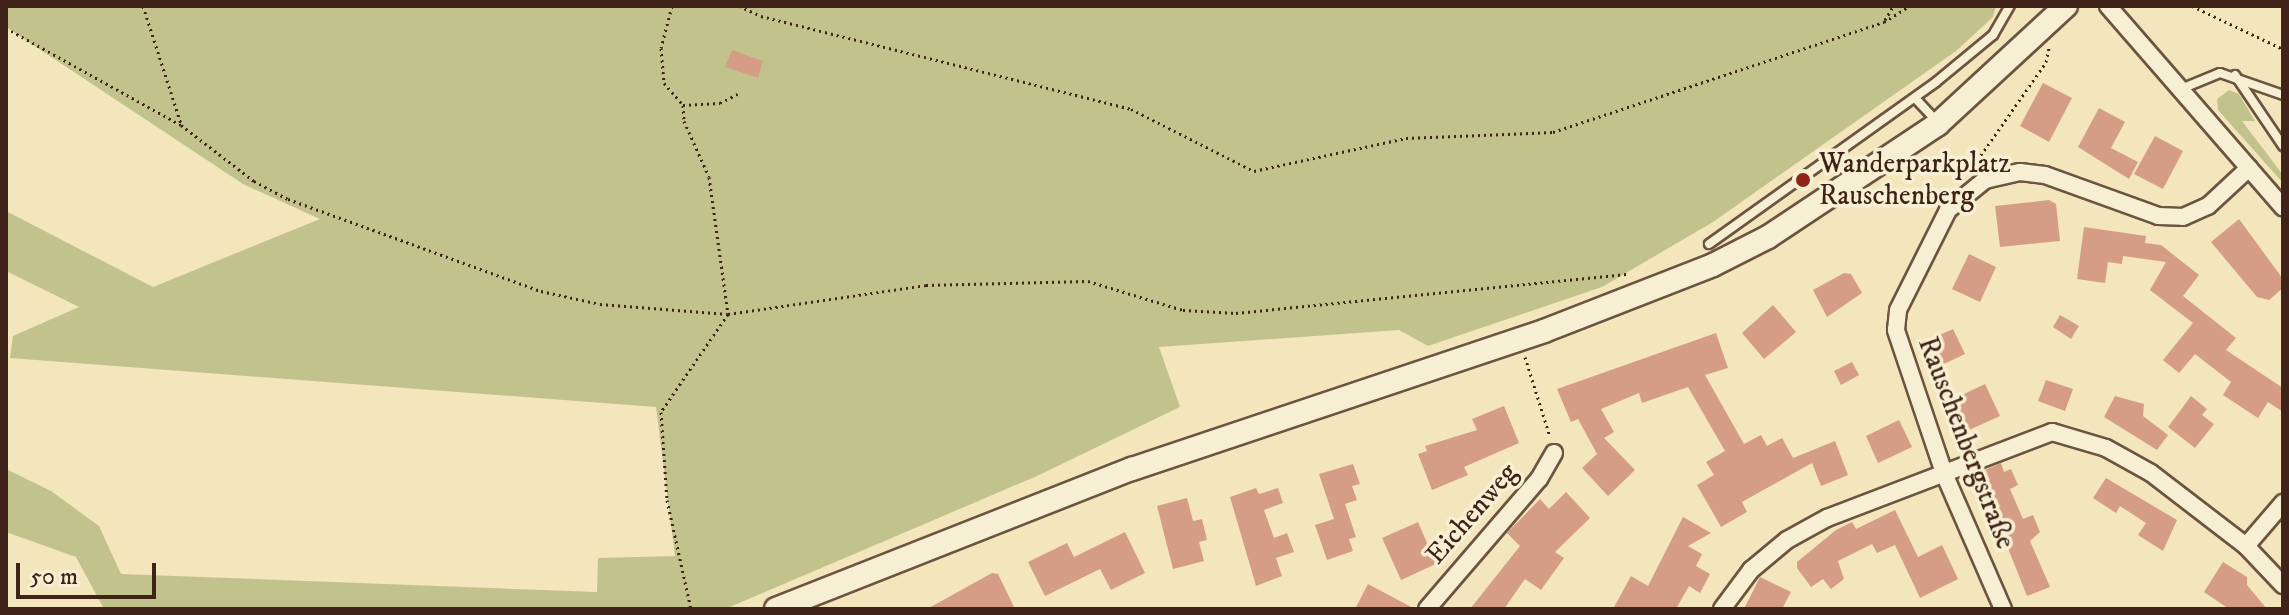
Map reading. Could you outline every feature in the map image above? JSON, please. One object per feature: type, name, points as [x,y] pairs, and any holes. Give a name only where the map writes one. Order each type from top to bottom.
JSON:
[{"type":"main road","points":[[776,609],[1132,469],[1520,339],[1674,281],[1768,237],[1938,124],[2066,6]]},
{"type":"street","points":[[2108,6],[2283,207]]},
{"type":"street","name":"Rauschenbergstraße","points":[[2003,609],[1944,473],[1896,330],[1898,310],[1948,210],[1972,188],[2007,174],[2034,173],[2170,218],[2208,206],[2249,168]]},
{"type":"street","points":[[1722,609],[1751,570],[1787,540],[1827,518],[2037,434],[2068,433],[2151,473],[2246,546],[2283,585]]},
{"type":"street","name":"Eichenweg","points":[[1427,609],[1539,479],[1554,453]]},
{"type":"street","points":[[2246,546],[2283,503]]},
{"type":"lane","points":[[1709,244],[1915,98],[1993,35],[2010,6]]},
{"type":"lane","points":[[2181,89],[2207,75],[2235,75],[2283,95]]},
{"type":"lane","points":[[2235,75],[2283,146]]},
{"type":"lane","points":[[1915,98],[1938,124]]},
{"type":"path","points":[[143,6],[181,125]]},
{"type":"path","points":[[672,6],[661,48],[664,83],[683,105],[684,121],[709,177],[716,207],[728,314],[661,412],[667,500],[691,609]]},
{"type":"path","points":[[739,6],[761,16],[1131,109],[1254,171],[1406,138],[1553,132],[1884,22],[1910,6]]},
{"type":"path","points":[[1884,22],[1893,6]]},
{"type":"path","points":[[2192,6],[2283,49]]},
{"type":"path","points":[[6,28],[181,125],[254,181],[288,199],[541,291],[600,304],[728,314],[926,285],[1088,281],[1183,310],[1236,313],[1635,274]]},
{"type":"path","points":[[1972,188],[1965,178],[2049,57],[2049,46],[2037,33]]},
{"type":"path","points":[[683,105],[720,103],[738,94]]},
{"type":"path","points":[[1520,339],[1554,453]]},
{"type":"green space","points":[[6,6],[1996,6],[1993,17],[1956,51],[1713,222],[1602,287],[1428,346],[1399,330],[1159,347],[1180,407],[1037,476],[725,609],[104,609],[76,557],[6,532],[6,469],[51,491],[99,526],[121,574],[597,592],[598,558],[675,556],[656,407],[10,358],[13,336],[79,307],[6,271],[6,211],[153,287],[320,219],[243,184],[6,27]]},
{"type":"green space","points":[[2229,90],[2239,94],[2255,121],[2242,121],[2283,175],[2283,183],[2218,110],[2217,99]]},
{"type":"building","points":[[732,50],[763,61],[758,78],[725,67]]},
{"type":"building","points":[[2043,83],[2072,98],[2049,142],[2020,126]]},
{"type":"building","points":[[2099,108],[2125,122],[2111,148],[2138,162],[2129,179],[2078,147]]},
{"type":"building","points":[[2155,136],[2183,151],[2163,189],[2134,174]]},
{"type":"building","points":[[2049,200],[2056,204],[2060,241],[2000,247],[1995,206]]},
{"type":"building","points":[[2239,219],[2283,279],[2283,288],[2269,300],[2257,297],[2211,242]]},
{"type":"building","points":[[2084,227],[2146,236],[2145,243],[2161,245],[2199,275],[2183,296],[2236,338],[2226,350],[2283,388],[2283,412],[2268,402],[2258,418],[2223,395],[2231,382],[2195,354],[2179,373],[2163,360],[2193,323],[2150,290],[2166,262],[2123,256],[2122,264],[2108,262],[2105,283],[2077,279]]},
{"type":"building","points":[[1969,254],[1996,267],[1980,302],[1952,289]]},
{"type":"building","points":[[1844,273],[1851,274],[1862,293],[1827,317],[1813,290]]},
{"type":"building","points":[[1773,305],[1796,332],[1764,359],[1742,333]]},
{"type":"building","points":[[2060,315],[2079,326],[2071,339],[2053,327]]},
{"type":"building","points":[[1953,329],[1965,354],[1931,370],[1919,344]]},
{"type":"building","points":[[1716,333],[1728,368],[1705,375],[1744,444],[1761,435],[1767,446],[1782,438],[1793,458],[1835,441],[1848,475],[1821,486],[1812,463],[1742,502],[1747,512],[1721,527],[1697,485],[1714,475],[1706,462],[1725,451],[1688,387],[1642,403],[1639,393],[1601,409],[1614,432],[1604,438],[1635,470],[1608,496],[1582,468],[1597,454],[1578,419],[1571,422],[1557,389]]},
{"type":"building","points":[[1852,362],[1859,375],[1841,385],[1834,371]]},
{"type":"building","points":[[2046,380],[2073,389],[2065,411],[2038,401]]},
{"type":"building","points":[[1985,384],[2000,416],[1958,435],[1943,404]]},
{"type":"building","points":[[2115,396],[2144,404],[2143,416],[2168,435],[2157,450],[2104,417]]},
{"type":"building","points":[[2191,396],[2207,409],[2202,415],[2214,424],[2195,448],[2168,427]]},
{"type":"building","points":[[1504,406],[1519,443],[1464,467],[1468,475],[1432,490],[1418,454],[1427,451],[1425,446],[1477,430],[1472,419]]},
{"type":"building","points":[[1899,420],[1912,447],[1878,463],[1866,436]]},
{"type":"building","points":[[2001,463],[2004,472],[2011,469],[2018,485],[2010,489],[2023,519],[2033,515],[2040,532],[2030,541],[2050,587],[2027,596],[1978,473]]},
{"type":"building","points":[[1353,464],[1360,484],[1352,486],[1357,500],[1345,504],[1356,537],[1349,539],[1353,551],[1327,560],[1315,525],[1334,519],[1319,474]]},
{"type":"building","points":[[2106,478],[2177,520],[2163,551],[2138,535],[2146,523],[2120,506],[2116,513],[2093,498]]},
{"type":"building","points":[[1256,488],[1259,494],[1278,488],[1283,503],[1264,510],[1274,538],[1287,533],[1294,552],[1276,558],[1282,576],[1256,586],[1230,497]]},
{"type":"building","points":[[1566,492],[1590,518],[1555,552],[1564,558],[1541,590],[1525,579],[1504,609],[1470,609],[1520,546],[1507,533],[1540,499],[1549,509]]},
{"type":"building","points":[[1187,498],[1193,521],[1202,519],[1207,540],[1199,542],[1204,561],[1173,569],[1157,506]]},
{"type":"building","points":[[1895,510],[1918,557],[1942,545],[1958,579],[1920,598],[1895,545],[1877,553],[1872,544],[1838,561],[1844,579],[1831,589],[1823,579],[1811,587],[1797,568],[1797,562],[1836,530],[1852,522],[1856,529]]},
{"type":"building","points":[[1683,517],[1711,533],[1688,546],[1702,554],[1696,566],[1710,574],[1700,593],[1689,586],[1676,609],[1613,609],[1631,576],[1648,586]]},
{"type":"building","points":[[1418,522],[1436,564],[1401,580],[1382,538]]},
{"type":"building","points":[[1125,532],[1145,573],[1111,590],[1100,569],[1045,596],[1028,562],[1067,543],[1074,557]]},
{"type":"building","points":[[2223,562],[2247,577],[2247,585],[2267,609],[2229,609],[2204,592]]},
{"type":"building","points":[[992,573],[998,574],[1015,609],[927,609]]},
{"type":"building","points":[[1760,577],[1791,592],[1782,609],[1744,609]]},
{"type":"building","points":[[1368,584],[1415,609],[1355,609]]},
{"type":"place","name":"Wanderparkplatz Rauschenberg","points":[[1803,180]]}]
